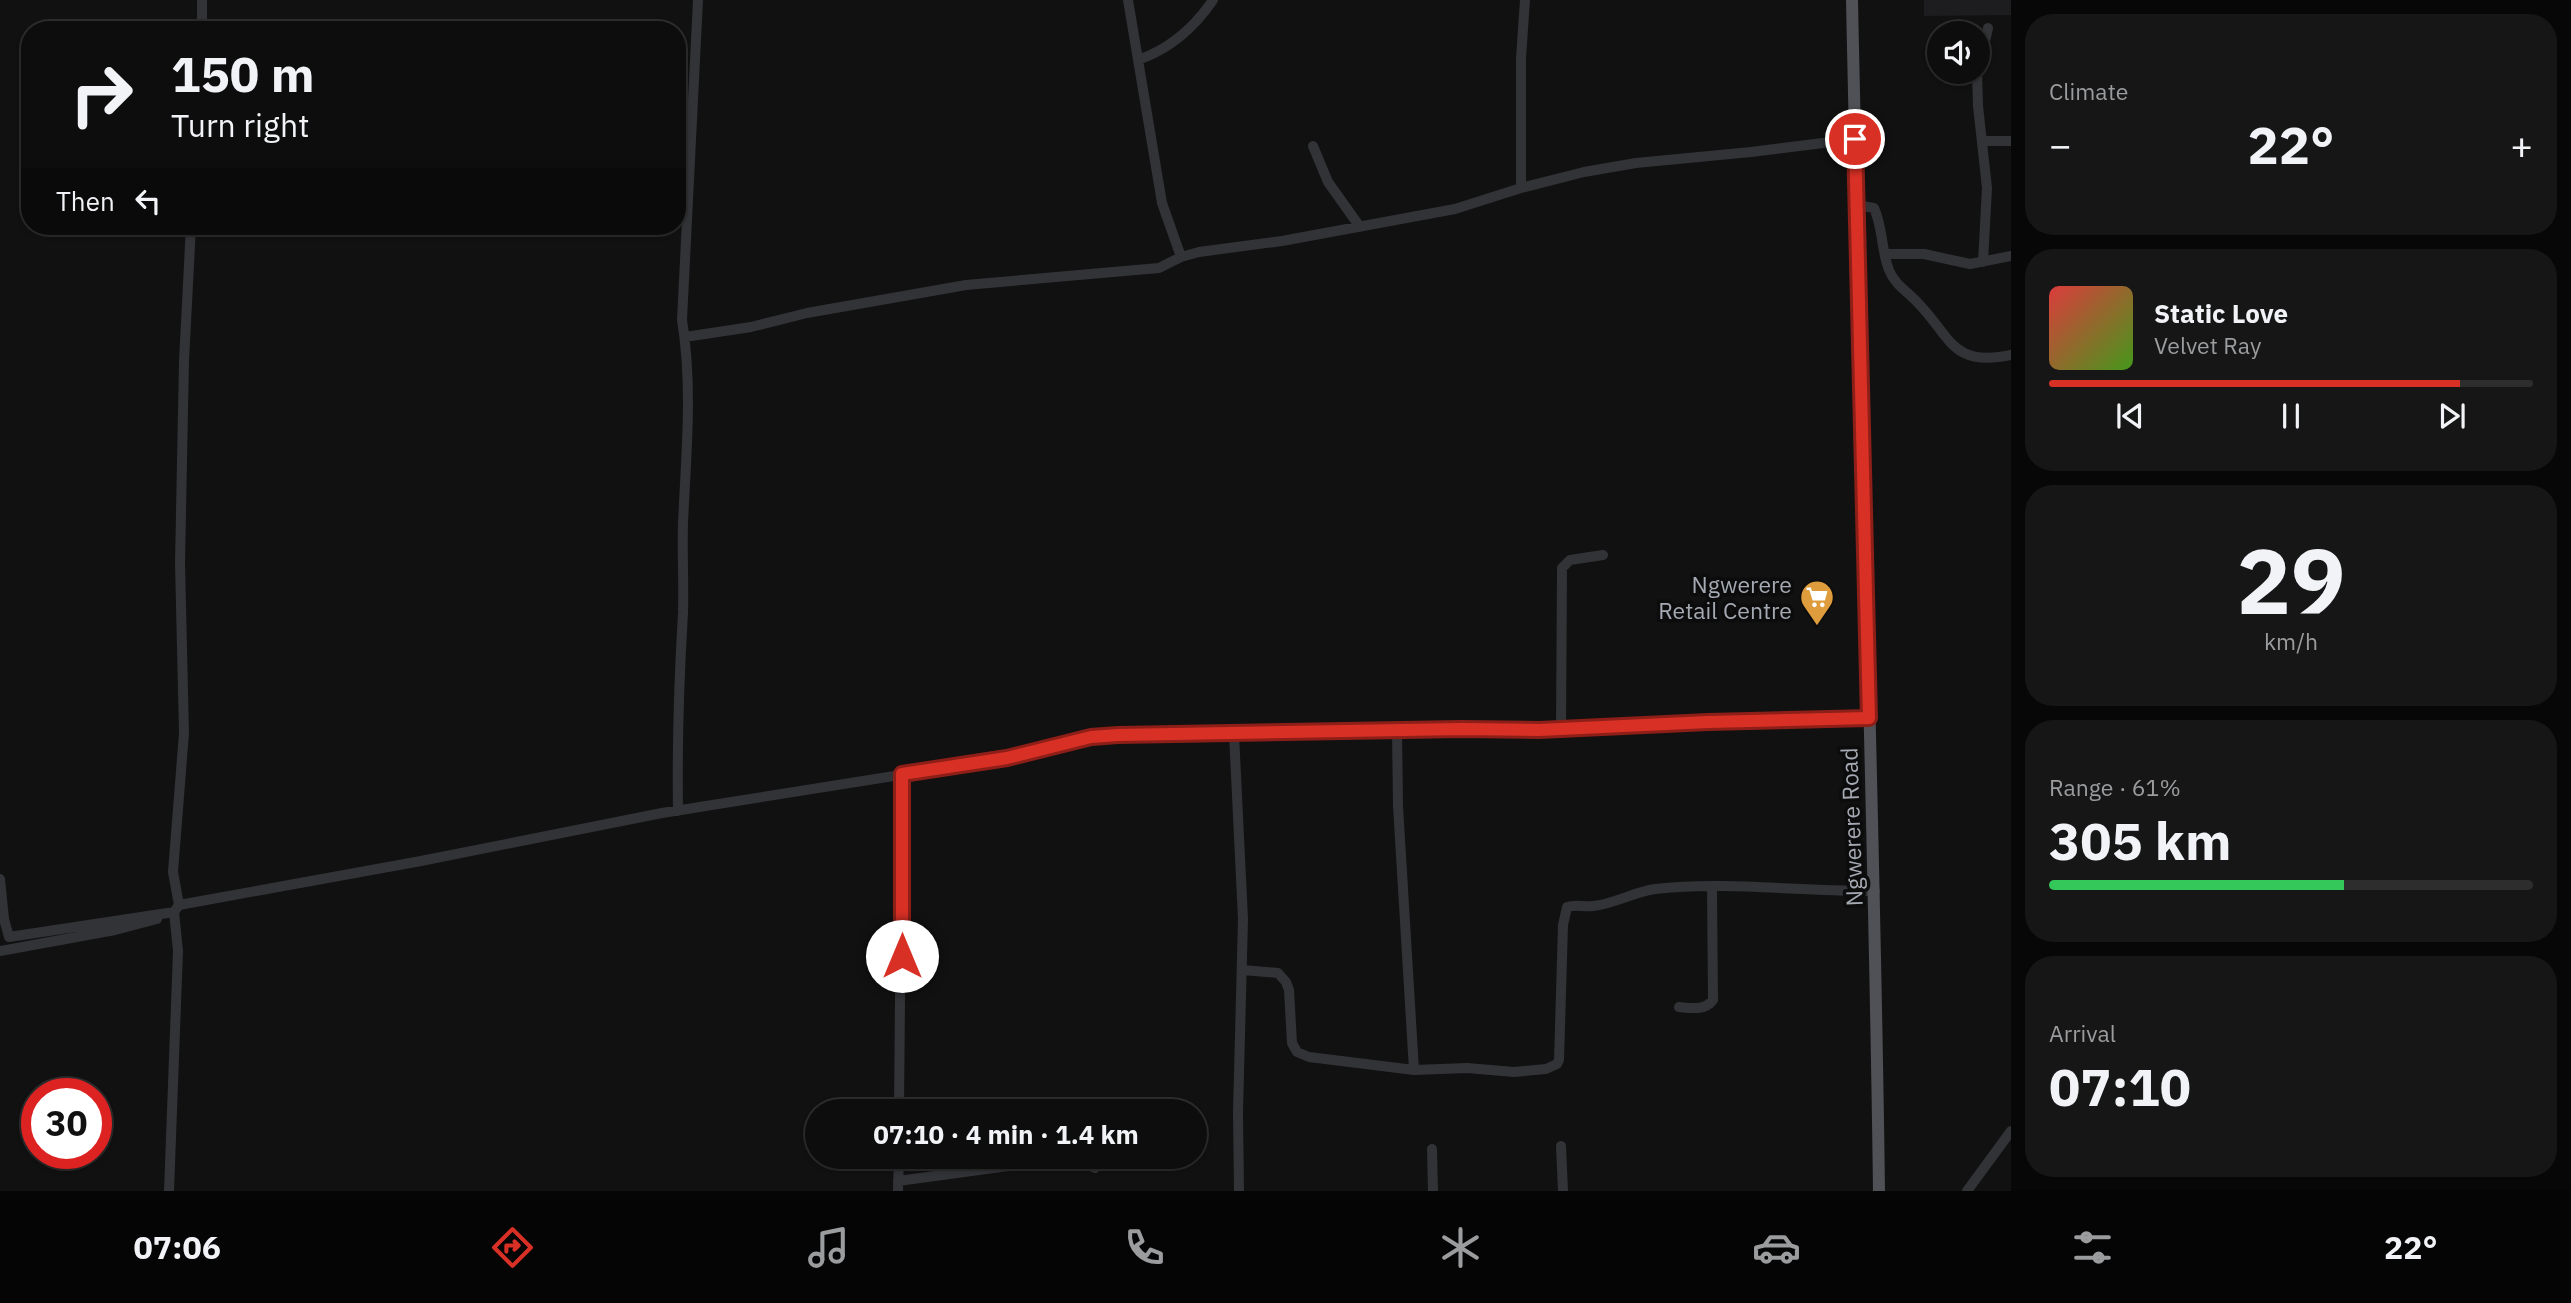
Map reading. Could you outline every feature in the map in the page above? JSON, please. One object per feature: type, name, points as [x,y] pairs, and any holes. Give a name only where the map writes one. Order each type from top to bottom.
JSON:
[{"type":"main road","name":"Ngwerere Road","points":[[1852,0],[1875,891],[1879,1191]]},
{"type":"street","points":[[202,0],[202,21]]},
{"type":"street","points":[[686,223],[698,0]]},
{"type":"street","points":[[1128,0],[1162,203],[1181,257]]},
{"type":"street","points":[[1138,60],[1163,49],[1186,32],[1213,0]]},
{"type":"street","points":[[1521,188],[1520,71],[1525,0]]},
{"type":"street","points":[[1977,84],[1987,188],[1983,262]]},
{"type":"street","points":[[685,337],[751,327],[807,313],[966,285],[1159,268],[1199,252],[1455,209],[1521,188],[1636,163],[1855,139]]},
{"type":"street","points":[[1983,141],[2011,141]]},
{"type":"street","points":[[1313,146],[1328,182],[1360,227]]},
{"type":"street","points":[[1857,205],[1874,208],[1893,279],[1917,302],[1948,342],[1972,356],[1987,358],[2011,355]]},
{"type":"street","points":[[169,1191],[178,951],[173,872],[184,733],[180,563],[184,361],[191,235]]},
{"type":"street","points":[[678,811],[677,713],[683,614],[681,573],[688,396],[682,320],[685,235]]},
{"type":"street","points":[[1885,254],[1924,254],[1962,262],[1983,262],[2011,256]]},
{"type":"street","points":[[1562,729],[1562,568],[1570,560],[1603,555]]},
{"type":"street","points":[[0,879],[4,919],[9,937],[176,909],[678,811],[1007,758],[1091,737],[1562,729],[1721,721],[1869,718]]},
{"type":"street","points":[[1397,730],[1398,806],[1414,1070]]},
{"type":"street","points":[[1234,734],[1243,919],[1238,1112],[1240,1191]]},
{"type":"street","points":[[899,1099],[902,774]]},
{"type":"street","points":[[1242,970],[1278,973],[1286,982],[1289,990],[1292,1043],[1297,1052],[1326,1061],[1414,1070],[1467,1068],[1514,1072],[1546,1069],[1557,1064],[1561,1022],[1563,925],[1567,907],[1592,907],[1654,889],[1709,887],[1875,891]]},
{"type":"street","points":[[1679,1007],[1703,1007],[1710,1005],[1713,1000],[1712,890],[1709,887]]},
{"type":"street","points":[[0,951],[148,923],[176,909]]},
{"type":"street","points":[[1967,1191],[2011,1131]]},
{"type":"street","points":[[1561,1146],[1563,1191]]},
{"type":"street","points":[[1432,1149],[1433,1191]]},
{"type":"street","points":[[898,1186],[999,1169]]},
{"type":"shaded area","points":[[1924,0],[2011,0],[2011,15],[1924,16]]},
{"type":"place","name":"Ngwerere Retail Centre","points":[[1817,627]]},
{"type":"route","points":[[902,956],[902,774],[1007,758],[1091,737],[1118,735],[1539,730],[1869,718],[1855,139]]}]
